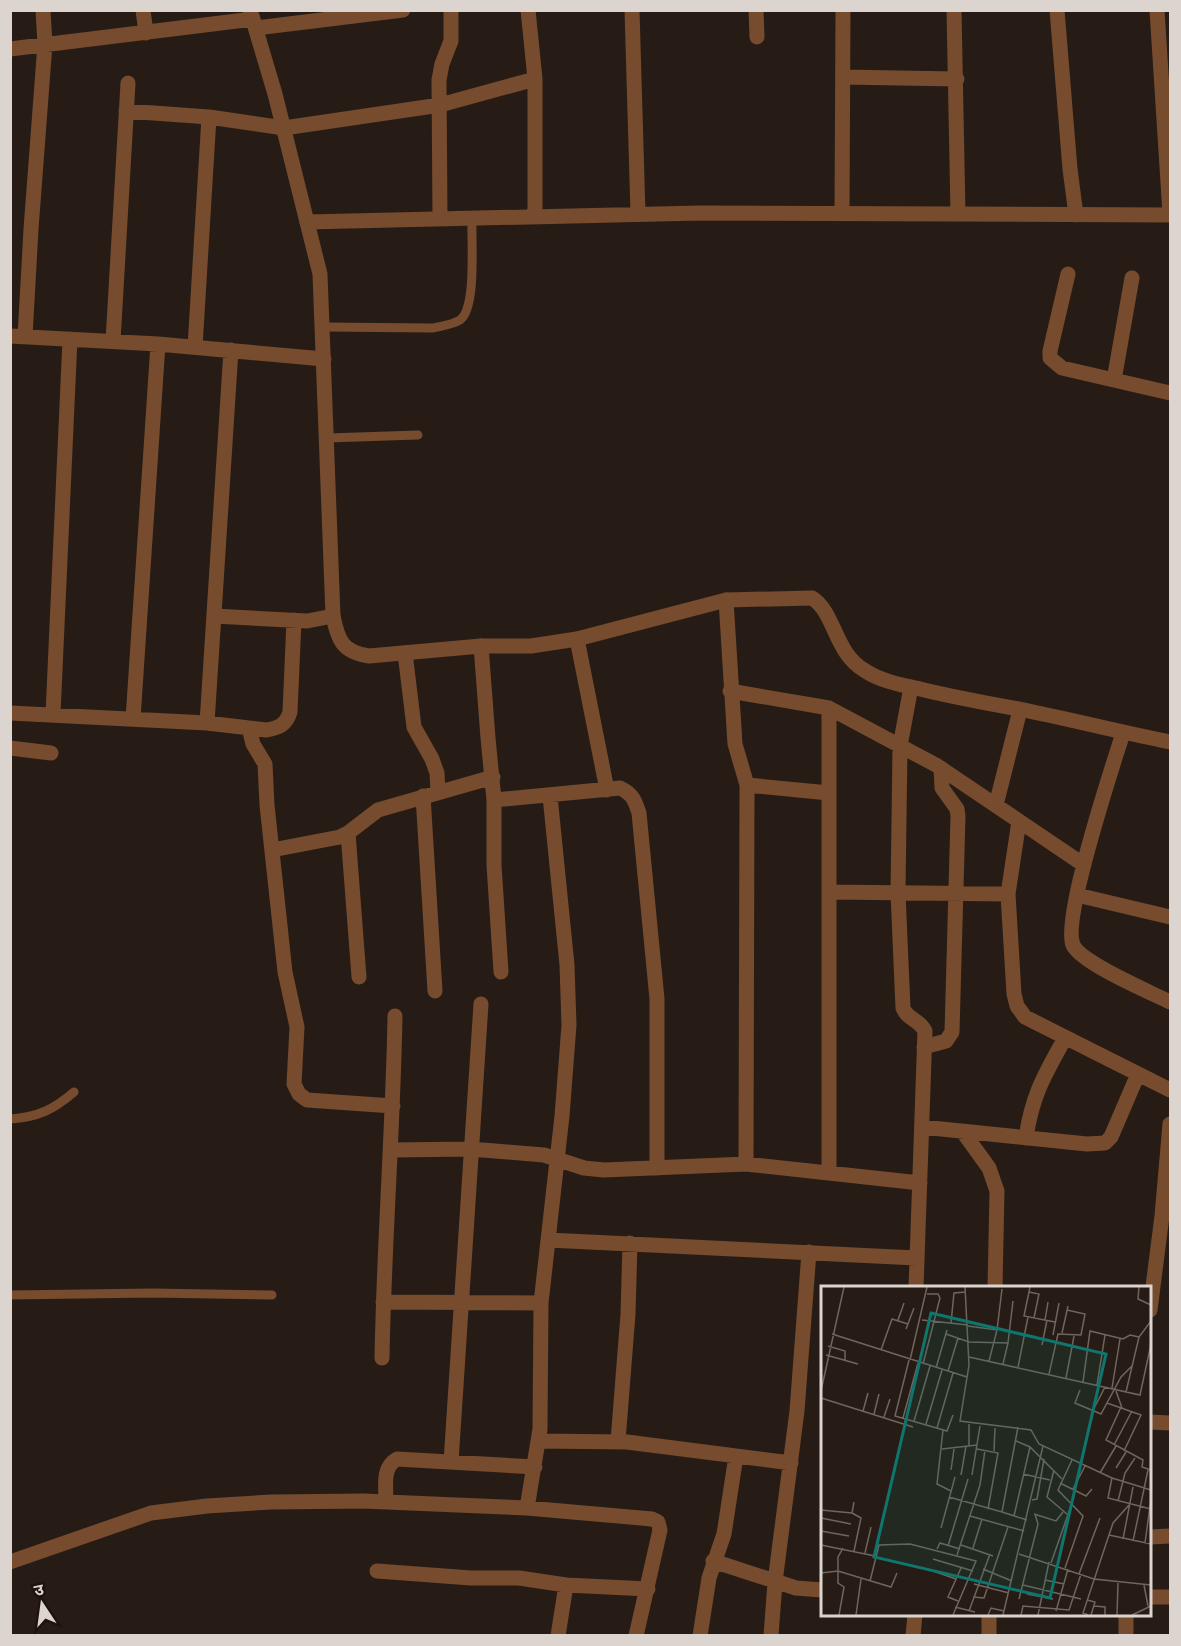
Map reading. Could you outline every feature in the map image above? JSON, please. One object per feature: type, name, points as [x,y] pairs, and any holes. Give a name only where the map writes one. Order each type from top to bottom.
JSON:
[{"type":"street","points":[[43,10],[45,44],[31,229],[18,337],[158,344],[324,358]]},
{"type":"street","points":[[143,10],[146,33]]},
{"type":"street","points":[[10,49],[253,19],[403,10]]},
{"type":"street","points":[[440,219],[439,80],[442,64],[452,40],[450,10]]},
{"type":"street","points":[[528,10],[535,79],[535,217]]},
{"type":"street","points":[[632,10],[638,214]]},
{"type":"street","points":[[756,10],[757,37]]},
{"type":"street","points":[[842,214],[843,10]]},
{"type":"street","points":[[954,10],[958,214]]},
{"type":"street","points":[[1058,10],[1070,169],[1076,215]]},
{"type":"street","points":[[307,222],[638,214],[1170,214],[1157,10]]},
{"type":"street","points":[[253,19],[284,128],[320,274],[333,616],[340,642],[357,654],[369,656],[481,646],[531,646],[577,639],[726,600],[812,598],[821,603],[837,640],[846,653],[863,670],[882,679],[1170,742]]},
{"type":"street","points":[[843,76],[957,79]]},
{"type":"street","points":[[126,111],[209,117],[284,128],[440,105],[535,79]]},
{"type":"street","points":[[113,341],[128,83]]},
{"type":"street","points":[[195,347],[209,117]]},
{"type":"street","points":[[1068,274],[1050,358],[1062,368],[1170,393]]},
{"type":"street","points":[[1114,380],[1132,278]]},
{"type":"street","points":[[53,714],[70,339]]},
{"type":"street","points":[[133,719],[158,344]]},
{"type":"street","points":[[207,723],[231,350]]},
{"type":"street","points":[[726,600],[735,744],[747,785],[746,1164]]},
{"type":"street","points":[[214,616],[294,620],[317,620],[333,616]]},
{"type":"street","points":[[10,713],[207,723],[266,730],[276,728],[283,725],[290,712],[294,620]]},
{"type":"street","points":[[577,639],[607,790]]},
{"type":"street","points":[[481,646],[493,777],[494,865],[501,972]]},
{"type":"street","points":[[405,653],[414,727],[432,759],[437,773],[438,792]]},
{"type":"street","points":[[911,687],[900,746],[898,893],[903,1008],[908,1016],[922,1024],[925,1031],[915,1286]]},
{"type":"street","points":[[730,691],[829,708],[940,768],[1084,866]]},
{"type":"street","points":[[829,708],[829,1173]]},
{"type":"street","points":[[996,805],[1020,710]]},
{"type":"street","points":[[249,728],[253,744],[265,764],[285,972],[297,1027],[294,1084],[299,1094],[307,1100],[393,1106]]},
{"type":"street","points":[[1123,733],[1077,895],[1071,931],[1073,946],[1084,958],[1170,1002]]},
{"type":"street","points":[[10,748],[51,753]]},
{"type":"street","points":[[924,1047],[946,1041],[952,1032],[958,816],[957,809],[942,788],[940,768]]},
{"type":"street","points":[[272,850],[340,837],[378,810],[493,777]]},
{"type":"street","points":[[747,785],[829,793]]},
{"type":"street","points":[[494,800],[620,789],[634,797],[639,813],[657,999],[657,1168]]},
{"type":"street","points":[[423,796],[435,991]]},
{"type":"street","points":[[527,1508],[538,1441],[541,1303],[562,1116],[569,1025],[569,994],[550,796]]},
{"type":"street","points":[[1019,821],[1008,894],[1014,994],[1017,1006],[1025,1017],[1170,1090]]},
{"type":"street","points":[[348,833],[358,977]]},
{"type":"street","points":[[829,892],[1008,894]]},
{"type":"street","points":[[1077,895],[1170,916]]},
{"type":"street","points":[[451,1462],[481,1004]]},
{"type":"street","points":[[382,1358],[395,1016]]},
{"type":"street","points":[[1026,1138],[1035,1095],[1065,1038]]},
{"type":"street","points":[[922,1127],[1086,1144],[1105,1143],[1111,1137],[1138,1074]]},
{"type":"street","points":[[1151,1299],[1166,1217],[1170,1124]]},
{"type":"street","points":[[963,1132],[988,1168],[997,1191],[995,1286]]},
{"type":"street","points":[[391,1150],[471,1149],[544,1155],[584,1168],[604,1170],[746,1164],[920,1183]]},
{"type":"street","points":[[548,1240],[916,1258]]},
{"type":"street","points":[[618,1442],[628,1314],[630,1244]]},
{"type":"street","points":[[771,1635],[775,1582],[797,1411],[809,1252]]},
{"type":"street","points":[[383,1302],[541,1303]]},
{"type":"street","points":[[1151,1422],[1170,1423]]},
{"type":"street","points":[[538,1441],[618,1442],[791,1463]]},
{"type":"street","points":[[700,1635],[713,1561],[724,1534],[736,1456]]},
{"type":"street","points":[[386,1502],[386,1470],[389,1463],[397,1459],[535,1467]]},
{"type":"street","points":[[10,1563],[151,1513],[178,1508],[272,1502],[386,1502],[527,1508],[639,1518],[658,1522],[660,1530],[636,1635]]},
{"type":"street","points":[[1151,1537],[1170,1536]]},
{"type":"street","points":[[713,1561],[796,1588],[821,1590]]},
{"type":"street","points":[[377,1570],[471,1578],[519,1578],[566,1585],[648,1589]]},
{"type":"street","points":[[558,1635],[566,1585]]},
{"type":"street","points":[[1151,1597],[1170,1597]]},
{"type":"street","points":[[913,1635],[915,1616]]},
{"type":"street","points":[[989,1616],[989,1635]]},
{"type":"street","points":[[1126,1616],[1126,1635]]},
{"type":"lane","points":[[323,327],[433,328],[460,320],[467,311],[470,296],[472,219]]},
{"type":"lane","points":[[327,438],[418,435]]},
{"type":"lane","points":[[10,1119],[32,1117],[56,1108],[74,1092]]},
{"type":"lane","points":[[10,1296],[153,1293],[272,1295]]}]
